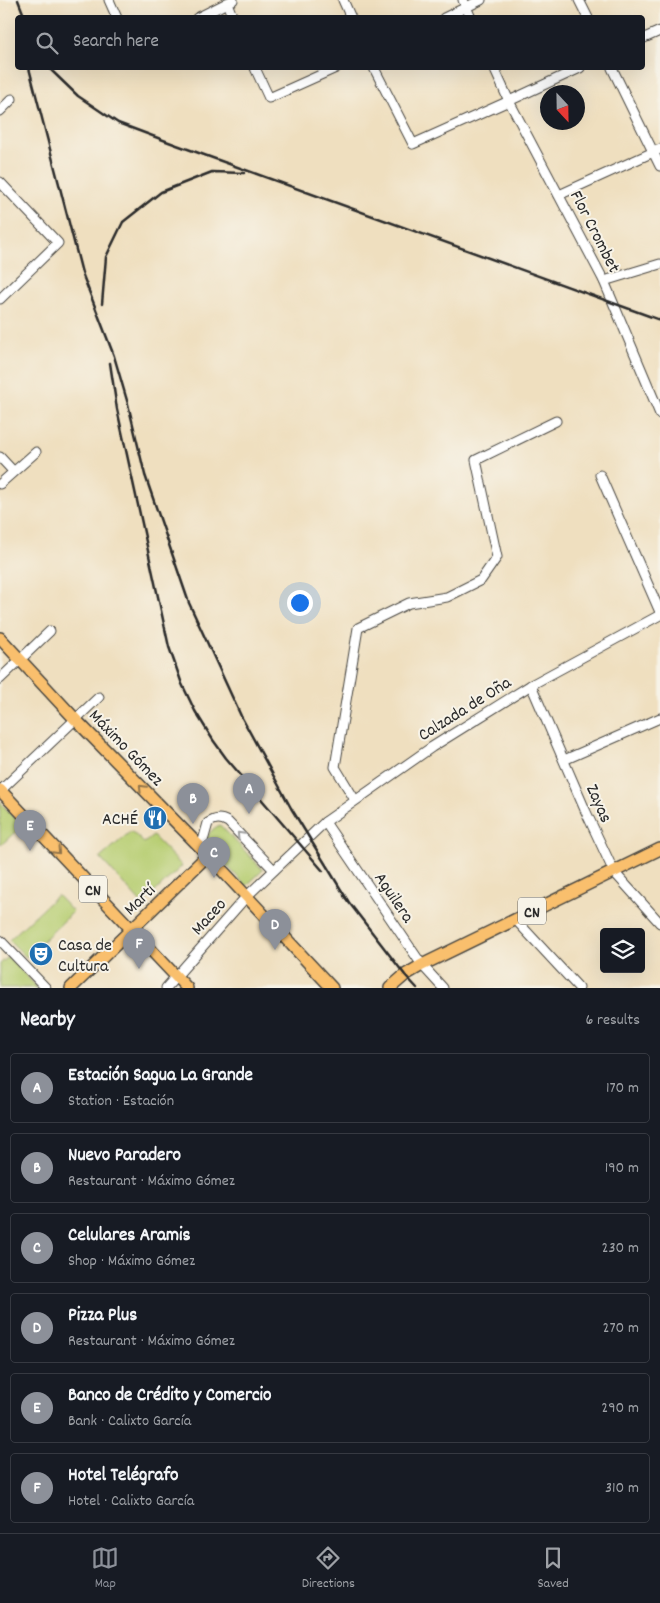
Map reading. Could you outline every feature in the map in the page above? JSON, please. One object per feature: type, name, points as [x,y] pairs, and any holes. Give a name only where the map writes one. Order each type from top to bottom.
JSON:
[{"type":"main road","name":"Máximo Gómez","points":[[0,638],[332,988]]},
{"type":"main road","name":"CN","points":[[0,790],[187,988]]},
{"type":"main road","name":"CN","points":[[390,988],[405,975],[422,965],[660,850]]},
{"type":"main road","name":"Martí","points":[[71,988],[197,866],[205,852]]},
{"type":"street","points":[[109,0],[116,15]]},
{"type":"street","points":[[343,0],[350,15]]},
{"type":"street","points":[[448,15],[464,4],[481,0]]},
{"type":"street","points":[[580,0],[587,15]]},
{"type":"street","points":[[203,15],[230,1],[232,15]]},
{"type":"street","points":[[645,38],[660,31]]},
{"type":"street","points":[[257,70],[269,98],[332,70]]},
{"type":"street","points":[[375,70],[413,144],[576,70]]},
{"type":"street","name":"Flor Crombet","points":[[495,70],[509,101],[604,282],[660,414]]},
{"type":"street","points":[[613,70],[657,151],[660,166]]},
{"type":"street","points":[[0,112],[12,99]]},
{"type":"street","points":[[559,195],[657,151]]},
{"type":"street","points":[[0,182],[58,243],[0,299]]},
{"type":"street","points":[[604,282],[660,264]]},
{"type":"street","points":[[355,800],[335,767],[358,628],[409,603],[447,598],[481,580],[497,557],[476,460],[556,421]]},
{"type":"street","points":[[0,484],[36,452]]},
{"type":"street","points":[[0,458],[13,471]]},
{"type":"street","points":[[600,475],[660,614]]},
{"type":"street","name":"Calzada de Oña","points":[[297,847],[324,822],[432,747],[531,685],[660,614]]},
{"type":"street","points":[[0,679],[50,631]]},
{"type":"street","name":"Zayas","points":[[531,685],[614,872],[660,922]]},
{"type":"street","points":[[0,790],[99,697]]},
{"type":"street","points":[[564,760],[660,718]]},
{"type":"street","points":[[205,852],[205,830],[208,823],[214,819],[222,818],[274,870]]},
{"type":"street","name":"Aguilera","points":[[324,822],[422,965],[442,988]]},
{"type":"street","points":[[190,837],[197,837],[205,830]]},
{"type":"street","name":"Maceo","points":[[166,988],[246,897],[297,847]]},
{"type":"street","points":[[515,919],[579,988]]},
{"type":"street","points":[[0,940],[46,988]]},
{"type":"green space","points":[[0,802],[22,826],[1,845],[0,844]]},
{"type":"green space","points":[[220,825],[263,870],[246,886],[206,843],[210,832]]},
{"type":"green space","points":[[131,831],[144,843],[153,836],[182,866],[142,904],[100,858]]},
{"type":"green space","points":[[57,895],[73,912],[26,957],[9,940]]},
{"type":"green space","points":[[8,957],[38,988],[0,988],[0,964]]},
{"type":"railway","points":[[18,0],[24,15]]},
{"type":"railway","points":[[30,70],[82,273],[114,356],[145,475],[189,603],[241,716],[291,808],[348,901]]},
{"type":"railway","points":[[51,70],[78,96],[118,123],[660,320]]},
{"type":"railway","points":[[102,304],[106,257],[123,222],[161,192],[212,172],[244,173]]},
{"type":"railway","points":[[110,363],[117,409],[169,647],[182,684],[195,711],[226,758],[323,871]]},
{"type":"railway","points":[[344,896],[417,988]]},
{"type":"place","name":"Estación Sagua La Grande","points":[[249,814]]},
{"type":"place","name":"ACHÉ","points":[[155,818]]},
{"type":"place","name":"Nuevo Paradero","points":[[193,824]]},
{"type":"place","name":"Banco de Crédito y Comercio","points":[[30,851]]},
{"type":"place","name":"Celulares Aramis","points":[[214,878]]},
{"type":"place","name":"Pizza Plus","points":[[275,950]]},
{"type":"place","name":"Casa de Cultura","points":[[41,954]]},
{"type":"place","name":"Hotel Telégrafo","points":[[139,969]]}]
